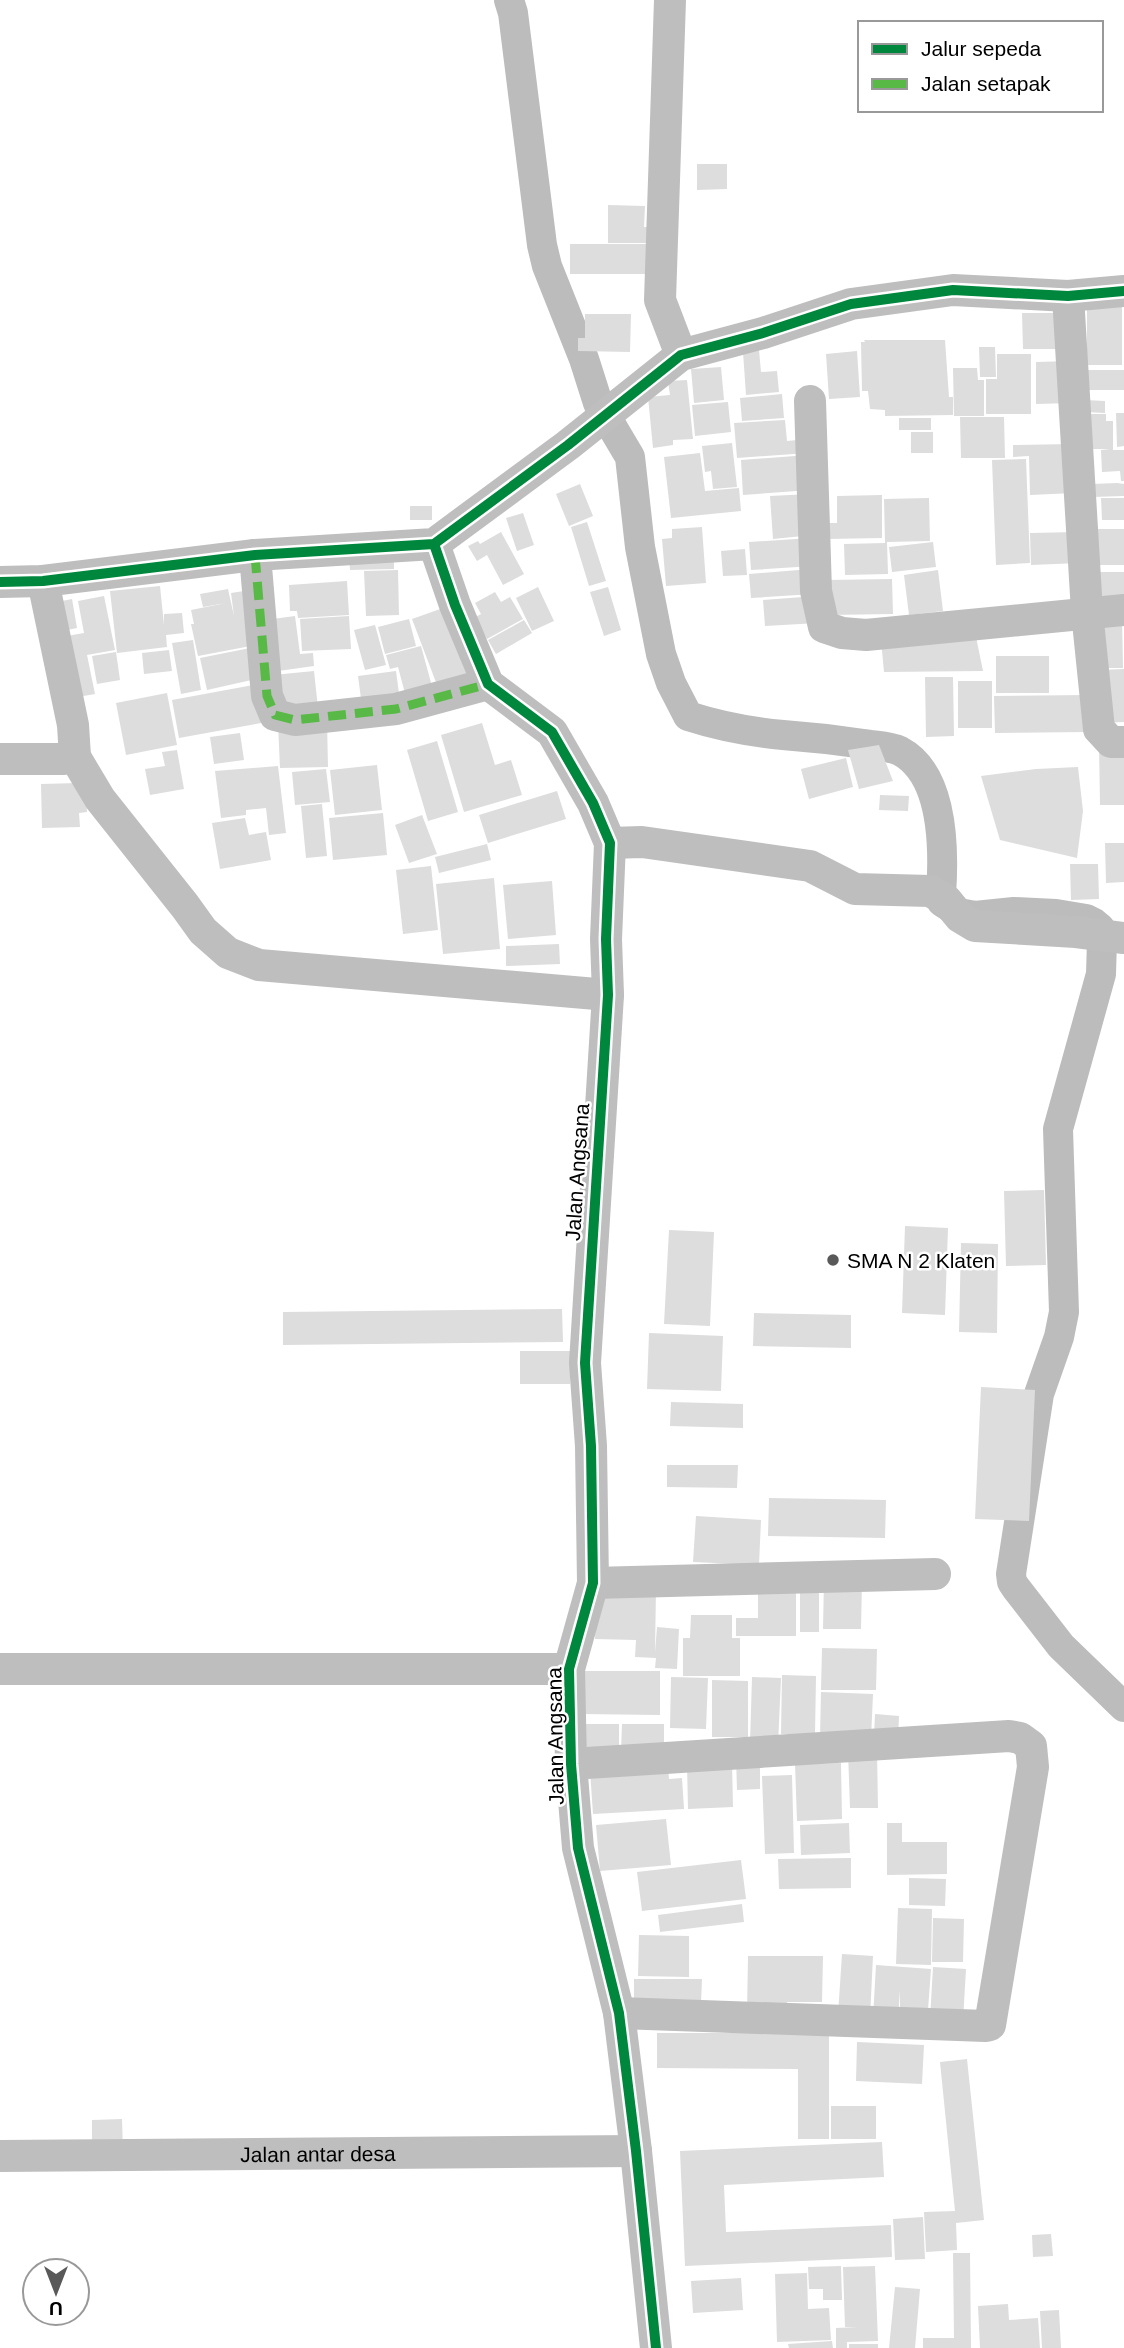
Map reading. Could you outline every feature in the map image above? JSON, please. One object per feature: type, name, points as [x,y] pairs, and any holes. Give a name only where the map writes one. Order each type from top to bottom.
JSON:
[{"type":"street","points":[[670,0],[660,300],[681,355]]},
{"type":"street","points":[[0,582],[43,581],[255,555],[434,544],[568,445],[681,355],[763,333],[851,304],[953,290],[1068,296],[1124,291]]},
{"type":"street","points":[[1068,296],[1087,612],[1099,729],[1111,742],[1124,742]]},
{"type":"street","points":[[810,401],[816,591],[824,627],[842,633],[866,635],[1124,610]]},
{"type":"street","points":[[434,544],[454,605],[488,684],[552,732],[593,803],[610,843],[642,842],[810,866],[855,888],[930,891],[946,900],[960,917],[975,926],[1076,932],[1124,938]]},
{"type":"street","points":[[255,555],[267,696],[275,715],[295,720],[396,709],[488,684]]},
{"type":"street","points":[[43,581],[74,725],[75,757],[100,799],[203,931],[228,953],[259,965],[608,995]]},
{"type":"street","points":[[0,759],[75,757]]},
{"type":"street","name":"Jalan Angsana","points":[[610,843],[606,939],[608,995],[585,1363],[591,1446],[593,1583],[569,1669],[571,1764],[578,1847],[619,2012],[656,2348]]},
{"type":"street","points":[[593,1583],[935,1574]]},
{"type":"street","points":[[0,1669],[569,1669]]},
{"type":"street","points":[[571,1764],[1009,1736],[1020,1738],[1031,1746],[1033,1767],[990,2025],[619,2012]]},
{"type":"street","name":"Jalan antar desa","points":[[0,2156],[636,2151]]},
{"type":"building","points":[[697,164],[727,164],[727,189],[697,190]]},
{"type":"building","points":[[608,205],[645,206],[644,227],[651,227],[651,243],[608,243]]},
{"type":"building","points":[[570,244],[654,244],[646,274],[570,274]]},
{"type":"building","points":[[1087,298],[1122,298],[1122,365],[1087,365]]},
{"type":"building","points":[[1022,313],[1068,313],[1069,349],[1023,349]]},
{"type":"building","points":[[585,314],[631,314],[630,352],[578,351],[578,338],[585,338]]},
{"type":"building","points":[[864,340],[945,340],[953,415],[885,416],[885,410],[870,409],[868,391],[862,391],[861,342],[865,342]]},
{"type":"building","points":[[979,347],[995,347],[996,377],[980,377]]},
{"type":"building","points":[[759,350],[761,372],[777,371],[779,392],[746,395],[743,352]]},
{"type":"building","points":[[857,351],[860,397],[829,399],[826,354]]},
{"type":"building","points":[[997,354],[1031,354],[1031,414],[986,414],[986,379],[997,379]]},
{"type":"building","points":[[1071,361],[1071,403],[1036,404],[1036,362]]},
{"type":"building","points":[[721,367],[724,400],[694,403],[691,369]]},
{"type":"building","points":[[953,368],[977,368],[978,380],[984,380],[984,416],[954,416]]},
{"type":"building","points":[[1086,370],[1124,370],[1124,390],[1086,390]]},
{"type":"building","points":[[687,380],[693,439],[673,440],[673,445],[653,448],[648,397],[670,395],[668,381]]},
{"type":"building","points":[[782,394],[784,418],[742,421],[740,398]]},
{"type":"building","points":[[1085,400],[1105,401],[1105,413],[1085,412]]},
{"type":"building","points":[[728,402],[731,432],[695,436],[692,405]]},
{"type":"building","points":[[1116,413],[1124,413],[1124,446],[1117,447]]},
{"type":"building","points":[[1088,414],[1106,414],[1106,421],[1113,421],[1113,450],[1124,450],[1124,481],[1121,481],[1120,471],[1102,472],[1101,450],[1110,449],[1087,449]]},
{"type":"building","points":[[960,417],[1004,417],[1005,458],[961,458]]},
{"type":"building","points":[[899,418],[931,418],[931,430],[899,430]]},
{"type":"building","points":[[785,420],[787,441],[807,439],[808,453],[737,458],[734,423]]},
{"type":"building","points":[[911,432],[933,432],[933,453],[911,453]]},
{"type":"building","points":[[732,443],[737,487],[713,489],[711,471],[705,472],[702,446]]},
{"type":"building","points":[[1073,444],[1074,493],[1030,495],[1029,456],[1013,457],[1013,445]]},
{"type":"building","points":[[700,453],[705,491],[739,488],[741,511],[671,518],[664,457]]},
{"type":"building","points":[[808,455],[810,490],[743,495],[741,460]]},
{"type":"building","points":[[1026,459],[1030,563],[996,565],[992,460]]},
{"type":"building","points":[[580,484],[593,516],[569,526],[556,494]]},
{"type":"building","points":[[1092,484],[1124,484],[1124,496],[1092,497]]},
{"type":"building","points":[[810,494],[813,535],[773,539],[770,496]]},
{"type":"building","points":[[882,495],[882,538],[827,539],[826,523],[837,523],[837,496]]},
{"type":"building","points":[[929,498],[930,541],[887,542],[888,574],[845,575],[844,544],[885,543],[884,499]]},
{"type":"building","points":[[1101,498],[1124,498],[1124,520],[1102,520]]},
{"type":"building","points":[[410,506],[432,506],[432,520],[410,520]]},
{"type":"building","points":[[523,513],[534,545],[517,551],[506,518]]},
{"type":"building","points":[[587,522],[606,581],[589,586],[571,527]]},
{"type":"building","points":[[702,527],[706,583],[666,586],[662,539],[672,538],[672,529]]},
{"type":"building","points":[[1094,529],[1124,529],[1124,565],[1094,565]]},
{"type":"building","points":[[501,532],[524,574],[503,585],[487,555],[477,561],[468,546],[478,541],[480,544]]},
{"type":"building","points":[[1078,532],[1079,563],[1031,565],[1030,533]]},
{"type":"building","points":[[811,538],[813,566],[751,570],[749,542]]},
{"type":"building","points":[[933,542],[936,567],[892,572],[889,547]]},
{"type":"building","points":[[745,549],[747,575],[723,576],[721,551]]},
{"type":"building","points":[[394,554],[394,569],[350,570],[349,555]]},
{"type":"building","points":[[811,569],[813,594],[751,598],[749,574]]},
{"type":"building","points":[[398,570],[399,615],[366,616],[364,571]]},
{"type":"building","points":[[938,570],[943,611],[909,615],[904,575]]},
{"type":"building","points":[[1092,572],[1124,572],[1124,603],[1092,603]]},
{"type":"building","points":[[892,579],[893,614],[828,615],[828,580]]},
{"type":"building","points":[[347,581],[349,615],[298,618],[297,611],[290,611],[289,585]]},
{"type":"building","points":[[160,586],[164,625],[164,614],[182,613],[184,633],[166,635],[167,647],[117,653],[110,591]]},
{"type":"building","points":[[538,587],[554,621],[532,631],[516,598]]},
{"type":"building","points":[[608,587],[621,630],[604,636],[590,592]]},
{"type":"building","points":[[228,589],[234,616],[231,593],[244,591],[256,645],[198,656],[191,624],[194,624],[191,610],[226,603],[203,607],[200,594]]},
{"type":"building","points":[[495,592],[501,602],[510,597],[523,619],[487,639],[474,618],[481,614],[475,603]]},
{"type":"building","points":[[104,596],[115,650],[87,655],[95,694],[72,698],[61,637],[84,633],[78,601]]},
{"type":"building","points":[[816,596],[818,623],[765,626],[763,600]]},
{"type":"building","points":[[72,599],[77,628],[62,631],[57,602]]},
{"type":"building","points":[[443,608],[468,674],[437,685],[412,619]]},
{"type":"building","points":[[295,616],[300,654],[313,653],[314,666],[271,672],[265,620]]},
{"type":"building","points":[[349,616],[351,649],[302,651],[300,619]]},
{"type":"building","points":[[1097,616],[1122,616],[1123,668],[1097,668]]},
{"type":"building","points":[[409,619],[416,646],[385,654],[378,627]]},
{"type":"building","points":[[524,620],[532,633],[496,654],[488,640]]},
{"type":"building","points":[[375,625],[386,665],[365,670],[354,630]]},
{"type":"building","points":[[975,632],[983,671],[884,672],[881,640]]},
{"type":"building","points":[[193,640],[201,690],[181,694],[172,643]]},
{"type":"building","points":[[421,646],[433,690],[406,697],[398,667],[390,669],[386,655]]},
{"type":"building","points":[[255,647],[261,678],[207,690],[200,658]]},
{"type":"building","points":[[169,650],[172,671],[144,674],[142,653]]},
{"type":"building","points":[[116,652],[120,680],[97,684],[92,656]]},
{"type":"building","points":[[996,656],[1049,656],[1049,693],[996,693]]},
{"type":"building","points":[[1124,669],[1124,722],[1100,723],[1099,670]]},
{"type":"building","points":[[314,671],[318,708],[278,712],[273,675]]},
{"type":"building","points":[[396,671],[400,701],[362,706],[358,676]]},
{"type":"building","points":[[925,677],[953,677],[954,736],[926,737]]},
{"type":"building","points":[[958,681],[992,681],[992,728],[958,728]]},
{"type":"building","points":[[259,684],[267,722],[179,738],[172,700]]},
{"type":"building","points":[[167,693],[177,745],[126,755],[116,703]]},
{"type":"building","points":[[1087,695],[1087,732],[995,733],[994,696]]},
{"type":"building","points":[[327,721],[328,767],[280,768],[278,723]]},
{"type":"building","points":[[482,723],[495,765],[511,760],[522,795],[464,812],[441,735]]},
{"type":"building","points":[[240,733],[244,760],[214,764],[210,737]]},
{"type":"building","points":[[437,741],[458,812],[428,821],[407,750]]},
{"type":"building","points":[[1099,744],[1124,744],[1124,805],[1100,805]]},
{"type":"building","points":[[879,745],[893,781],[859,789],[848,750]]},
{"type":"building","points":[[177,750],[184,789],[150,795],[145,769],[165,766],[162,752]]},
{"type":"building","points":[[846,758],[853,787],[809,799],[801,769]]},
{"type":"building","points":[[377,765],[382,810],[335,815],[330,770]]},
{"type":"building","points":[[278,766],[286,833],[269,835],[266,808],[246,810],[246,815],[221,818],[215,771]]},
{"type":"building","points":[[1078,767],[1083,811],[1077,858],[1000,840],[981,776]]},
{"type":"building","points":[[326,769],[330,802],[295,805],[292,772]]},
{"type":"building","points":[[78,783],[86,792],[87,812],[79,813],[80,827],[42,828],[41,784]]},
{"type":"building","points":[[557,791],[566,819],[488,843],[479,815]]},
{"type":"building","points":[[880,795],[909,796],[908,811],[879,810]]},
{"type":"building","points":[[322,804],[327,856],[306,858],[301,806]]},
{"type":"building","points":[[383,813],[387,855],[333,860],[329,818]]},
{"type":"building","points":[[422,815],[437,854],[409,863],[395,825]]},
{"type":"building","points":[[245,818],[249,835],[266,832],[271,860],[220,869],[212,823]]},
{"type":"building","points":[[1105,843],[1124,843],[1124,882],[1106,883]]},
{"type":"building","points":[[487,844],[491,860],[439,873],[435,857]]},
{"type":"building","points":[[1070,864],[1098,864],[1099,899],[1071,900]]},
{"type":"building","points":[[431,866],[438,930],[403,934],[396,870]]},
{"type":"building","points":[[494,878],[500,949],[443,954],[436,884]]},
{"type":"building","points":[[552,881],[556,935],[508,939],[503,885]]},
{"type":"building","points":[[559,944],[560,964],[506,966],[506,946]]},
{"type":"building","points":[[1044,1190],[1046,1265],[1006,1266],[1004,1191]]},
{"type":"building","points":[[905,1226],[948,1228],[945,1315],[902,1313]]},
{"type":"building","points":[[669,1230],[714,1232],[710,1326],[664,1324]]},
{"type":"building","points":[[961,1243],[998,1244],[997,1333],[959,1332]]},
{"type":"building","points":[[562,1309],[563,1342],[283,1345],[283,1312]]},
{"type":"building","points":[[754,1313],[851,1315],[851,1348],[753,1346]]},
{"type":"building","points":[[649,1333],[723,1336],[721,1391],[647,1389]]},
{"type":"building","points":[[520,1351],[570,1351],[570,1384],[520,1384]]},
{"type":"building","points":[[981,1387],[1035,1390],[1029,1521],[975,1519]]},
{"type":"building","points":[[671,1402],[743,1404],[743,1428],[670,1426]]},
{"type":"building","points":[[667,1465],[738,1465],[737,1488],[667,1487]]},
{"type":"building","points":[[769,1498],[886,1500],[885,1538],[768,1536]]},
{"type":"building","points":[[696,1516],[761,1520],[759,1565],[693,1562]]},
{"type":"building","points":[[824,1579],[862,1580],[861,1629],[823,1629]]},
{"type":"building","points":[[800,1582],[819,1582],[819,1632],[800,1632]]},
{"type":"building","points":[[758,1585],[796,1585],[796,1636],[736,1636],[736,1618],[758,1618]]},
{"type":"building","points":[[597,1586],[656,1588],[655,1653],[657,1627],[679,1629],[677,1669],[655,1668],[656,1658],[635,1657],[636,1640],[595,1639]]},
{"type":"building","points":[[691,1615],[732,1615],[732,1638],[740,1638],[740,1676],[683,1676],[683,1638],[690,1638]]},
{"type":"building","points":[[822,1648],[877,1649],[876,1690],[821,1690]]},
{"type":"building","points":[[580,1671],[660,1671],[660,1715],[580,1714]]},
{"type":"building","points":[[782,1675],[816,1676],[815,1735],[781,1734]]},
{"type":"building","points":[[671,1677],[708,1678],[706,1729],[670,1728]]},
{"type":"building","points":[[752,1677],[781,1678],[778,1745],[750,1744]]},
{"type":"building","points":[[712,1680],[748,1681],[748,1737],[712,1737]]},
{"type":"building","points":[[821,1692],[873,1694],[871,1739],[820,1737]]},
{"type":"building","points":[[875,1714],[899,1716],[898,1739],[874,1736]]},
{"type":"building","points":[[582,1724],[619,1724],[619,1757],[582,1757]]},
{"type":"building","points":[[622,1724],[664,1724],[664,1753],[621,1752]]},
{"type":"building","points":[[877,1751],[878,1808],[850,1808],[848,1752]]},
{"type":"building","points":[[736,1756],[760,1756],[760,1789],[737,1790]]},
{"type":"building","points":[[732,1762],[733,1807],[688,1809],[687,1764]]},
{"type":"building","points":[[841,1763],[842,1819],[797,1821],[795,1764]]},
{"type":"building","points":[[668,1766],[669,1779],[682,1778],[684,1809],[593,1814],[590,1770]]},
{"type":"building","points":[[792,1775],[794,1853],[765,1854],[762,1776]]},
{"type":"building","points":[[666,1819],[671,1865],[600,1871],[596,1825]]},
{"type":"building","points":[[849,1823],[850,1853],[801,1855],[800,1825]]},
{"type":"building","points":[[887,1823],[902,1823],[902,1842],[947,1842],[947,1874],[887,1875]]},
{"type":"building","points":[[851,1858],[851,1888],[779,1889],[778,1859]]},
{"type":"building","points":[[741,1860],[746,1899],[642,1911],[637,1872]]},
{"type":"building","points":[[909,1878],[946,1879],[945,1906],[909,1905]]},
{"type":"building","points":[[742,1904],[744,1922],[660,1932],[658,1915]]},
{"type":"building","points":[[898,1908],[932,1909],[931,1965],[896,1964]]},
{"type":"building","points":[[933,1918],[964,1919],[963,1962],[932,1962]]},
{"type":"building","points":[[639,1935],[689,1936],[689,1977],[638,1976]]},
{"type":"building","points":[[842,1954],[873,1956],[870,2017],[838,2015]]},
{"type":"building","points":[[748,1956],[823,1956],[822,2002],[787,2002],[787,2013],[747,2013]]},
{"type":"building","points":[[876,1965],[931,1969],[928,2010],[900,2008],[900,1990],[898,2019],[873,2018]]},
{"type":"building","points":[[933,1967],[966,1969],[963,2021],[930,2019]]},
{"type":"building","points":[[634,1979],[702,1979],[701,2003],[634,2002]]},
{"type":"building","points":[[657,2033],[829,2033],[829,2139],[798,2139],[798,2069],[657,2068]]},
{"type":"building","points":[[857,2042],[924,2045],[922,2084],[856,2081]]},
{"type":"building","points":[[967,2059],[984,2220],[956,2223],[957,2250],[926,2252],[924,2212],[955,2211],[940,2062]]},
{"type":"building","points":[[831,2106],[876,2106],[876,2139],[831,2139]]},
{"type":"building","points":[[122,2119],[123,2152],[92,2153],[92,2120]]},
{"type":"building","points":[[882,2142],[884,2177],[724,2185],[726,2232],[891,2225],[892,2257],[685,2266],[680,2151]]},
{"type":"building","points":[[923,2217],[925,2259],[895,2260],[893,2219]]},
{"type":"building","points":[[1051,2234],[1053,2256],[1033,2257],[1032,2235]]},
{"type":"building","points":[[953,2253],[970,2253],[971,2348],[923,2348],[923,2338],[954,2338]]},
{"type":"building","points":[[841,2266],[842,2300],[823,2300],[823,2289],[809,2289],[808,2267]]},
{"type":"building","points":[[875,2266],[878,2341],[847,2342],[847,2348],[836,2348],[836,2328],[858,2327],[845,2327],[843,2267]]},
{"type":"building","points":[[807,2273],[808,2309],[829,2308],[831,2340],[777,2342],[775,2274]]},
{"type":"building","points":[[741,2278],[743,2310],[693,2313],[691,2281]]},
{"type":"building","points":[[895,2287],[920,2289],[915,2348],[889,2348]]},
{"type":"building","points":[[1008,2304],[1009,2320],[1038,2318],[1040,2348],[980,2348],[978,2306]]},
{"type":"building","points":[[1059,2310],[1061,2348],[1042,2348],[1040,2311]]},
{"type":"building","points":[[832,2341],[833,2348],[789,2348],[788,2344]]},
{"type":"building","points":[[849,2344],[878,2344],[878,2348],[849,2348]]},
{"type":"waterway","points":[[509,0],[513,13],[542,245],[547,266],[584,359],[598,403],[630,457],[640,547],[661,654],[671,683],[688,716],[771,734],[882,746],[900,751],[915,762],[934,796],[941,837],[942,902],[959,913],[975,916],[1014,912],[1056,914],[1086,919],[1100,928],[1101,974],[1058,1129],[1064,1312],[1059,1337],[1039,1394],[1011,1574],[1016,1588],[1061,1646],[1124,1707]]},
{"type":"marked path","points":[[255,555],[267,696],[275,715],[295,720],[396,709],[488,684]]},
{"type":"cycle path","points":[[0,582],[43,581],[255,555],[434,544],[568,445],[681,355],[763,333],[851,304],[953,290],[1068,296],[1124,291]]},
{"type":"cycle path","points":[[434,544],[455,605],[488,684],[552,732],[593,803],[610,843],[606,939],[608,995],[585,1363],[591,1446],[593,1583],[569,1669],[571,1764],[578,1848],[619,2013],[656,2348]]},
{"type":"place","name":"SMA N 2 Klaten","points":[[833,1260]]}]
